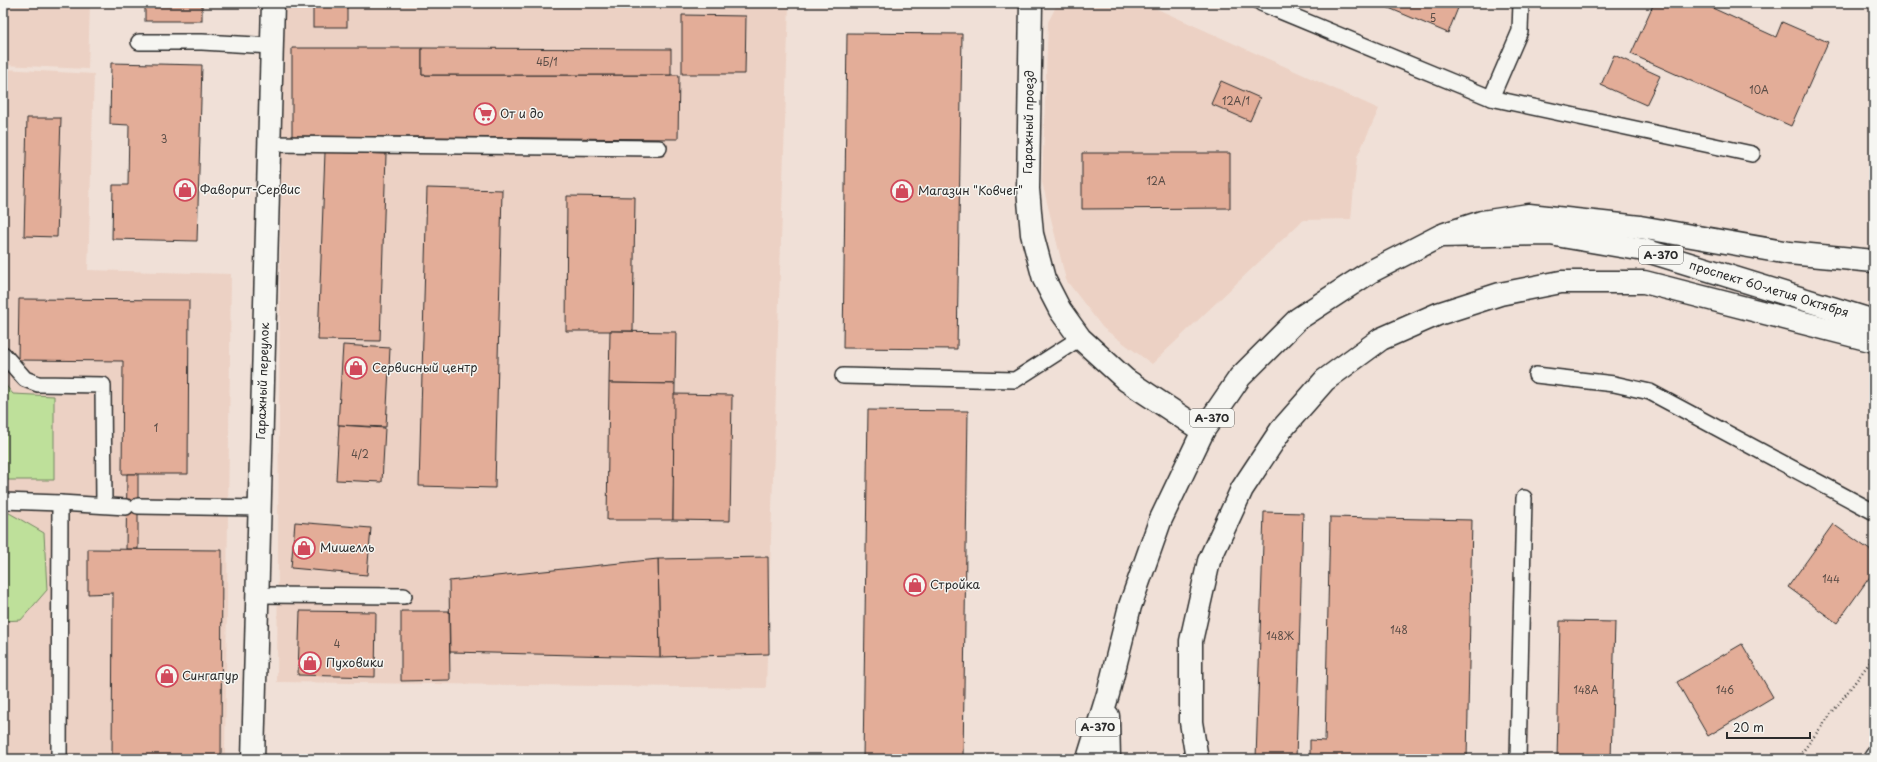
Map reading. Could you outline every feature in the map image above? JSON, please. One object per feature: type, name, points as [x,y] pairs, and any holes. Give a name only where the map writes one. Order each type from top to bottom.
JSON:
[{"type":"main road","name":"Гаражный переулок","points":[[253,759],[273,3]]},
{"type":"main road","name":"Гаражный проезд","points":[[1031,3],[1028,189],[1032,234],[1044,279],[1060,310],[1080,338],[1126,380],[1203,431]]},
{"type":"main road","points":[[1440,236],[1482,222],[1529,215],[1640,227],[1789,253],[1874,261]]},
{"type":"main road","name":"проспект 60-летия Октября","points":[[1088,759],[1108,694],[1130,606],[1160,521],[1203,431],[1240,377],[1298,319],[1370,272],[1440,236],[1550,234],[1644,250],[1874,321]]},
{"type":"main road","points":[[1197,759],[1191,722],[1190,641],[1209,561],[1242,489],[1281,430],[1325,380],[1381,339],[1438,314],[1500,294],[1562,282],[1644,282],[1874,341]]},
{"type":"main road","name":"А-370","points":[[1108,694],[1109,759]]},
{"type":"lane","points":[[1261,3],[1491,98],[1752,154]]},
{"type":"lane","points":[[1491,98],[1520,31],[1521,3]]},
{"type":"lane","points":[[139,42],[202,42],[272,46]]},
{"type":"lane","points":[[269,144],[659,148]]},
{"type":"lane","points":[[844,376],[1015,380],[1080,338]]},
{"type":"lane","points":[[3,354],[25,379],[38,384],[103,385],[104,505]]},
{"type":"lane","points":[[1536,375],[1614,384],[1650,392],[1874,512]]},
{"type":"lane","points":[[1518,759],[1524,498]]},
{"type":"lane","points":[[3,501],[132,506],[260,508]]},
{"type":"lane","points":[[59,759],[60,503]]},
{"type":"lane","points":[[257,595],[404,596]]},
{"type":"lane","points":[[1870,759],[1874,753]]},
{"type":"path","points":[[1797,759],[1874,657]]},
{"type":"shaded area","points":[[3,3],[90,3],[88,69],[3,65]]},
{"type":"shaded area","points":[[282,3],[789,4],[766,688],[277,682]]},
{"type":"shaded area","points":[[1058,3],[1144,3],[1379,109],[1357,157],[1351,219],[1303,220],[1152,364],[1103,328],[1066,280],[1042,182],[1048,22]]},
{"type":"shaded area","points":[[3,69],[94,74],[88,270],[231,274],[225,759],[3,759]]},
{"type":"green space","points":[[3,382],[13,394],[54,396],[54,480],[3,480]]},
{"type":"green space","points":[[4,510],[44,533],[47,590],[21,620],[3,621]]},
{"type":"building","points":[[145,3],[202,3],[202,21],[145,21]]},
{"type":"building","points":[[1377,3],[1460,3],[1448,33]]},
{"type":"building","points":[[1654,3],[1709,3],[1708,6],[1776,37],[1782,22],[1828,42],[1791,126],[1631,54]]},
{"type":"building","points":[[313,4],[347,4],[347,27],[313,27]]},
{"type":"building","points":[[682,15],[746,16],[745,74],[682,74]]},
{"type":"building","name":"Магазин \"Ковчег\"","points":[[847,33],[962,34],[957,349],[843,348]]},
{"type":"building","name":"От и до","points":[[292,48],[422,48],[422,75],[679,75],[678,139],[292,136]]},
{"type":"building","points":[[422,48],[671,49],[671,75],[422,75]]},
{"type":"building","points":[[1614,55],[1660,76],[1646,105],[1601,85]]},
{"type":"building","points":[[111,63],[202,65],[197,241],[112,239],[113,185],[128,185],[129,125],[110,124]]},
{"type":"building","points":[[1221,81],[1260,98],[1250,121],[1211,104]]},
{"type":"building","points":[[27,118],[61,118],[57,237],[24,236]]},
{"type":"building","points":[[325,152],[386,154],[380,341],[318,340]]},
{"type":"building","points":[[1082,153],[1230,153],[1230,208],[1082,209]]},
{"type":"building","points":[[427,188],[502,190],[495,488],[419,486]]},
{"type":"building","points":[[567,196],[635,197],[633,331],[566,331]]},
{"type":"building","points":[[19,299],[189,300],[188,474],[122,474],[123,361],[18,360]]},
{"type":"building","points":[[610,331],[676,332],[675,384],[609,383]]},
{"type":"building","points":[[343,345],[390,348],[386,427],[338,425]]},
{"type":"building","points":[[609,383],[675,384],[673,520],[607,520]]},
{"type":"building","points":[[674,394],[732,395],[730,521],[673,520]]},
{"type":"building","name":"Стройка","points":[[868,410],[968,411],[963,759],[863,759]]},
{"type":"building","points":[[339,425],[385,428],[382,482],[336,480]]},
{"type":"building","points":[[127,474],[138,474],[138,549],[126,549]]},
{"type":"building","points":[[1264,512],[1303,513],[1296,759],[1256,759]]},
{"type":"building","points":[[1330,517],[1472,520],[1467,759],[1310,759],[1310,740],[1325,741]]},
{"type":"building","points":[[295,522],[371,528],[367,575],[291,568]]},
{"type":"building","points":[[1833,524],[1874,553],[1874,571],[1837,623],[1788,587]]},
{"type":"building","name":"Сингапур","points":[[88,549],[222,550],[221,759],[112,759],[113,593],[88,594]]},
{"type":"building","points":[[768,557],[769,654],[660,657],[658,559]]},
{"type":"building","points":[[658,559],[660,657],[450,652],[449,581]]},
{"type":"building","points":[[300,611],[376,612],[375,677],[298,675]]},
{"type":"building","points":[[401,611],[449,611],[450,680],[401,681]]},
{"type":"building","points":[[1560,621],[1615,622],[1611,759],[1557,759]]},
{"type":"building","points":[[1742,644],[1773,697],[1708,736],[1677,682]]},
{"type":"place","name":"От и до","points":[[485,114]]},
{"type":"place","name":"Фаворит-Сервис","points":[[185,190]]},
{"type":"place","name":"Магазин \"Ковчег\"","points":[[902,191]]},
{"type":"place","name":"Сервисный центр","points":[[356,368]]},
{"type":"place","name":"Мишелль","points":[[304,548]]},
{"type":"place","name":"Стройка","points":[[915,585]]},
{"type":"place","name":"Пуховики","points":[[310,663]]},
{"type":"place","name":"Сингапур","points":[[167,676]]}]
